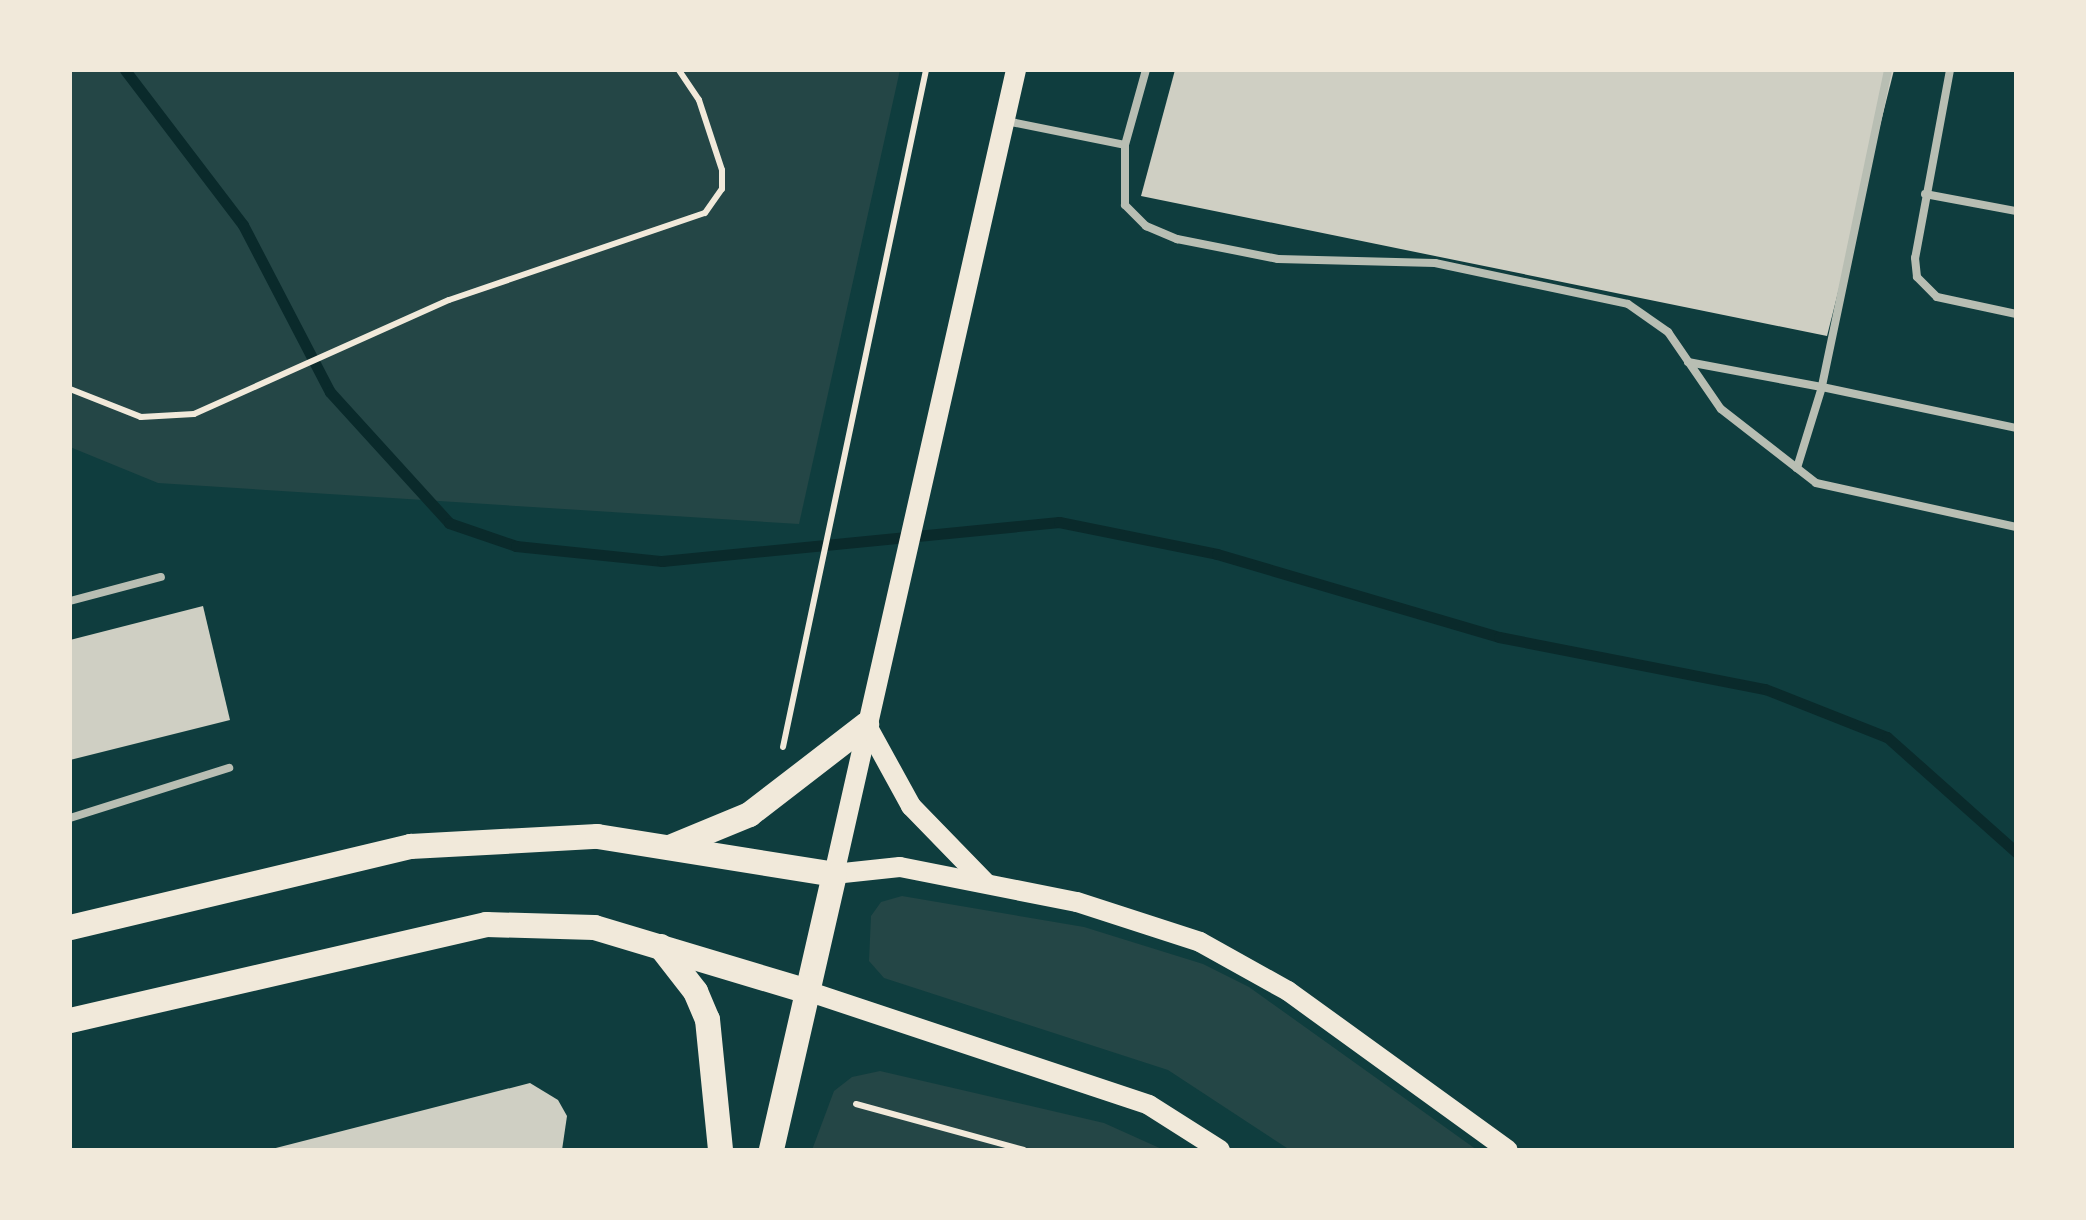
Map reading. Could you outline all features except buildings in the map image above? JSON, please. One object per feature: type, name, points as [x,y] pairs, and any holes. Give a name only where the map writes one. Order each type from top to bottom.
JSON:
[{"type":"main road","points":[[771,1150],[891,607],[1016,70]]},
{"type":"main road","points":[[668,848],[719,829],[773,798],[866,724]]},
{"type":"main road","points":[[866,724],[911,806],[988,884]]},
{"type":"main road","points":[[70,928],[410,846],[597,836],[834,874],[900,867],[1077,902],[1200,942],[1288,991],[1508,1150]]},
{"type":"main road","points":[[70,1020],[486,924],[594,927],[807,991],[1149,1105],[1220,1150]]},
{"type":"main road","points":[[660,946],[696,991],[706,1019],[720,1150]]},
{"type":"lane","points":[[1146,70],[1125,145],[1125,205],[1146,226],[1178,239],[1278,259],[1435,263],[1628,304],[1668,332],[1721,410],[1816,483],[2016,527]]},
{"type":"lane","points":[[1797,468],[1822,388],[1888,70]]},
{"type":"lane","points":[[1950,70],[1925,194],[1917,277],[1937,297],[2016,314]]},
{"type":"lane","points":[[1004,120],[1125,145]]},
{"type":"lane","points":[[1925,194],[2016,211]]},
{"type":"lane","points":[[1688,362],[2016,428]]},
{"type":"lane","points":[[70,601],[161,576]]},
{"type":"lane","points":[[70,818],[229,768]]},
{"type":"path","points":[[70,389],[141,417],[170,419],[218,406],[448,300],[705,213],[722,189],[722,170],[699,100],[678,70]]},
{"type":"path","points":[[773,798],[926,70]]},
{"type":"path","points":[[856,1104],[1024,1150]]},
{"type":"shaded area","points":[[70,70],[900,70],[799,524],[158,483],[70,447]]},
{"type":"shaded area","points":[[902,896],[1084,927],[1203,964],[1249,987],[1477,1150],[1290,1150],[1168,1070],[884,978],[869,961],[871,916],[881,902]]},
{"type":"shaded area","points":[[880,1071],[1104,1123],[1164,1150],[812,1150],[834,1091],[852,1077]]},
{"type":"waterway","points":[[125,70],[243,225],[330,392],[449,523],[516,546],[662,561],[1059,522],[1217,554],[1499,637],[1765,689],[1887,737],[2016,852]]}]
